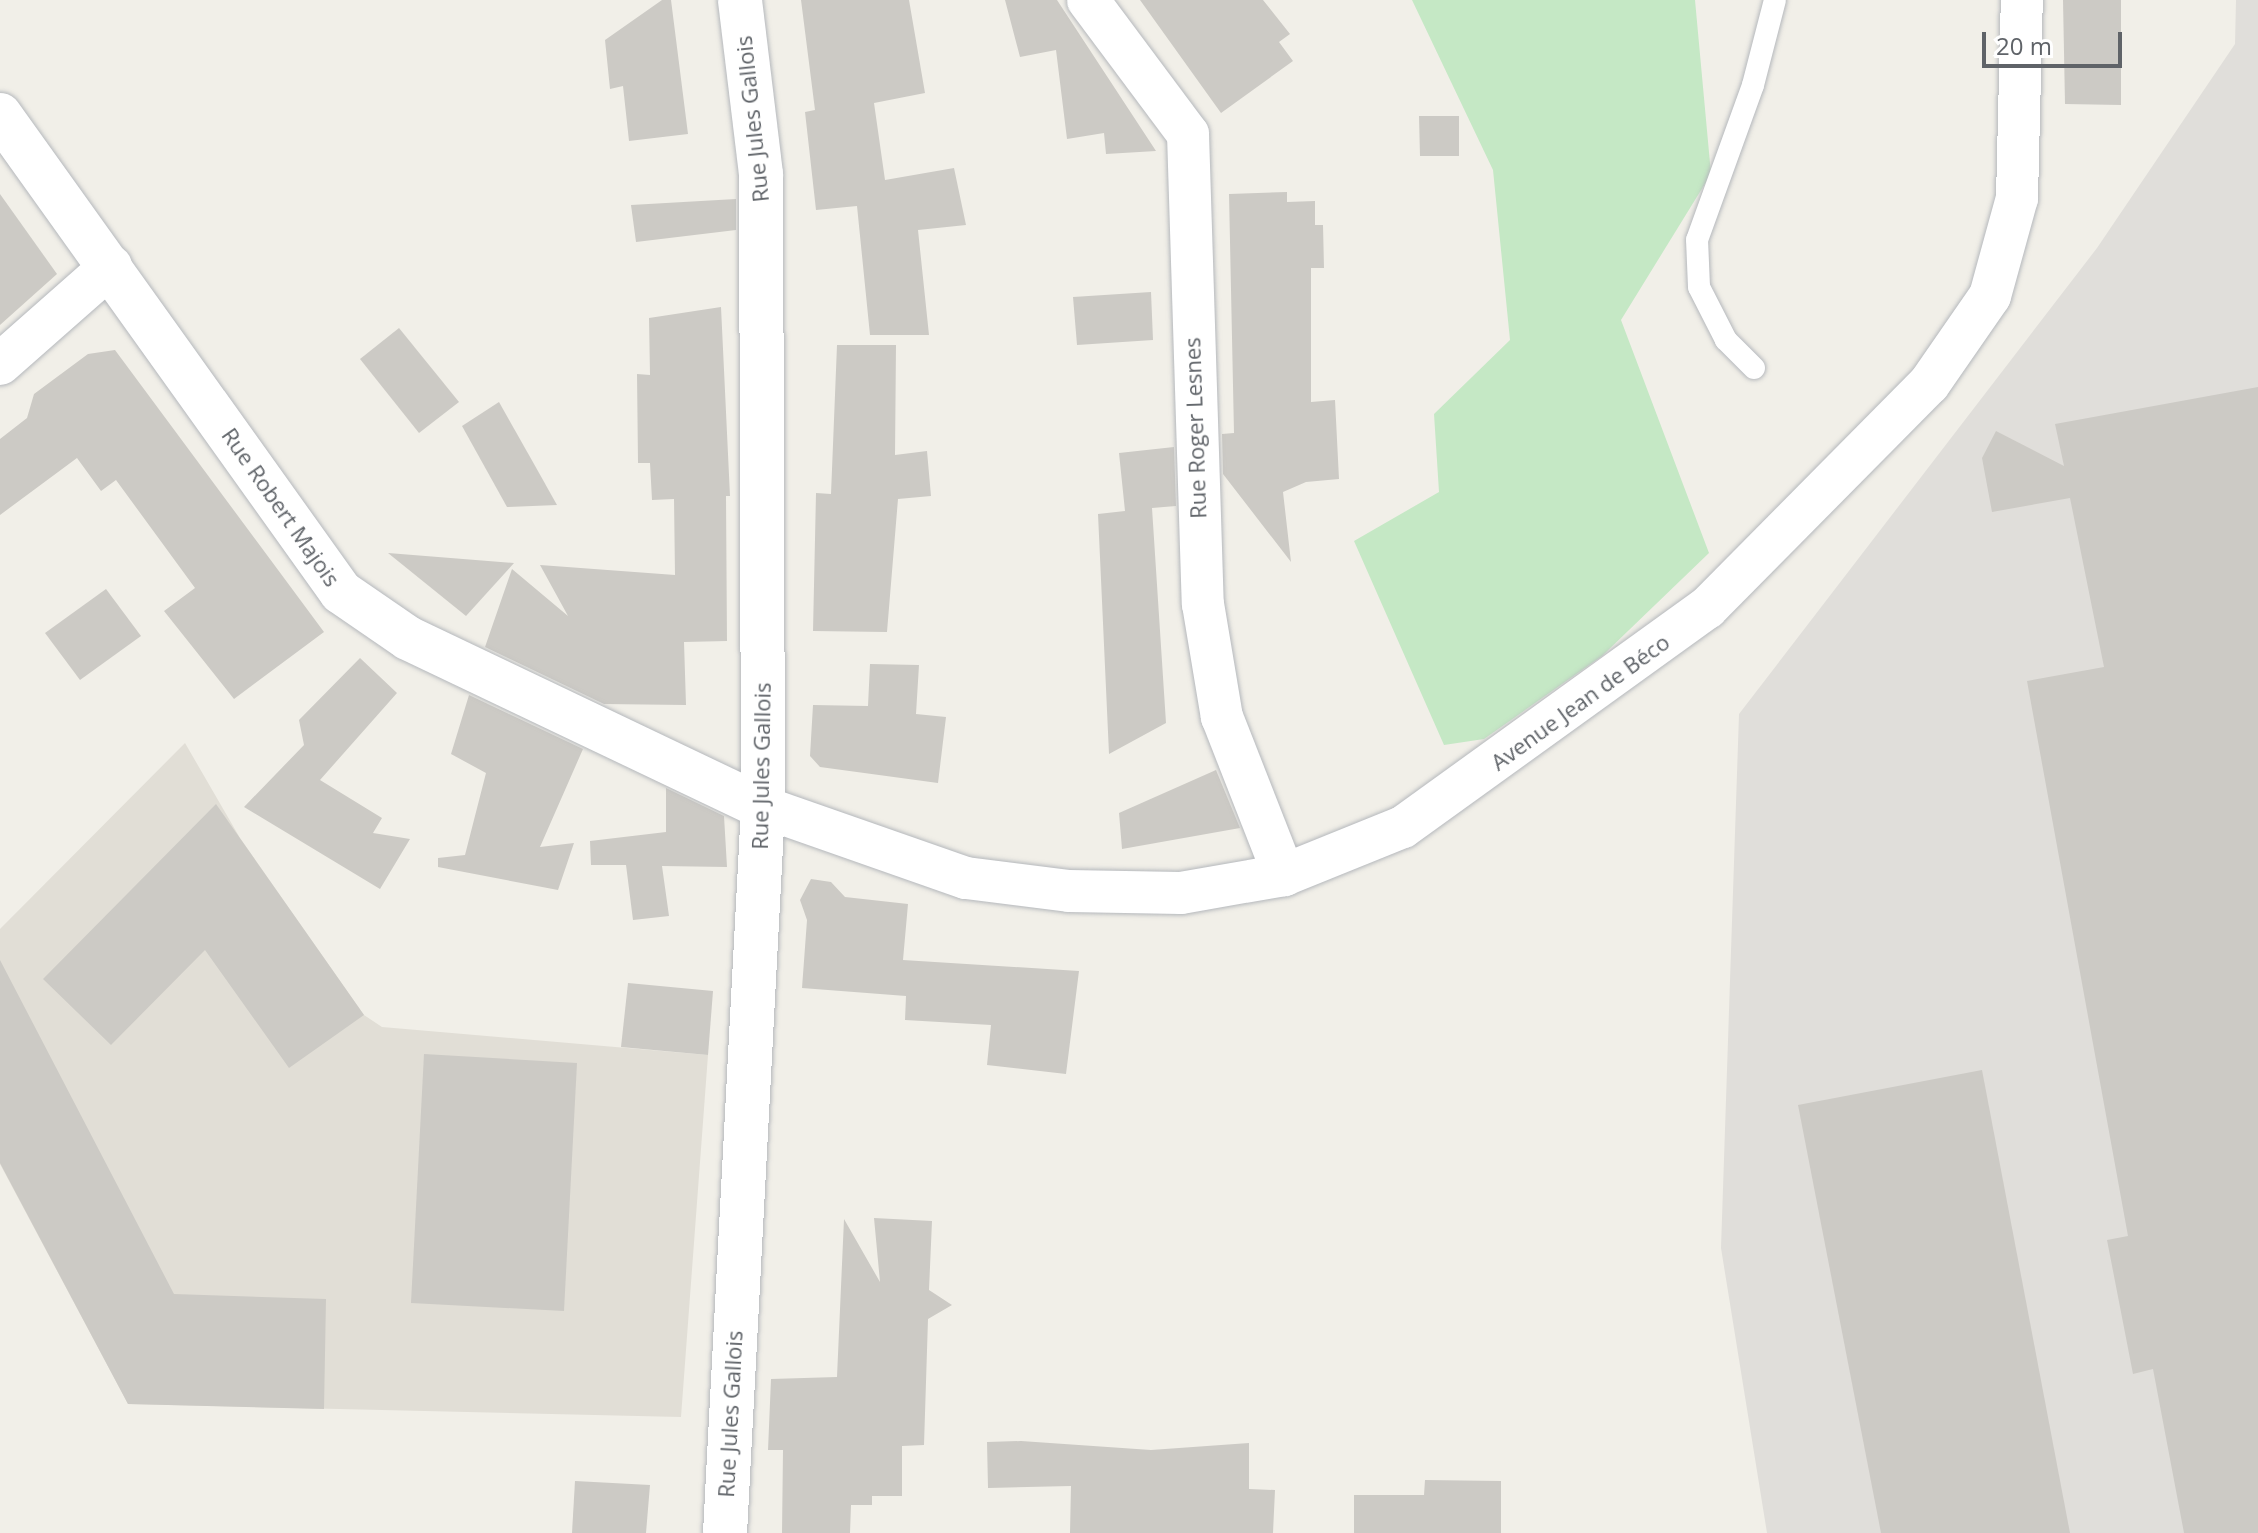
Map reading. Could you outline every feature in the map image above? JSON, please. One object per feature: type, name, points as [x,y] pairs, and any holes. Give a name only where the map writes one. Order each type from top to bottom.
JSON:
[{"type":"street","name":"Rue Jules Gallois","points":[[725,1533],[763,807],[761,174],[740,0]]},
{"type":"street","name":"Rue Roger Lesnes","points":[[1088,0],[1188,134],[1203,604],[1222,717],[1284,875]]},
{"type":"street","name":"Avenue Jean de Béco","points":[[763,807],[981,880],[1069,891],[1181,893],[1284,875],[1403,827],[1707,608],[1929,384],[1990,296],[2017,198],[2022,0]]},
{"type":"street","name":"Rue Robert Majois","points":[[0,115],[111,266],[341,592],[408,638],[763,807]]},
{"type":"street","points":[[0,364],[111,266]]},
{"type":"lane","points":[[1754,368],[1726,340],[1699,287],[1697,240],[1753,85],[1775,0]]},
{"type":"shaded area","points":[[2236,0],[2258,0],[2258,1533],[1767,1533],[1721,1248],[1739,714],[2097,248],[2235,44]]},
{"type":"shaded area","points":[[185,743],[240,838],[364,1015],[382,1027],[708,1055],[681,1417],[128,1404],[0,1164],[0,929]]},
{"type":"green space","points":[[1412,0],[1695,0],[1711,174],[1621,320],[1709,553],[1602,656],[1484,739],[1444,745],[1354,541],[1439,492],[1434,414],[1510,340],[1493,170]]},
{"type":"building","points":[[662,0],[671,0],[688,134],[629,141],[623,86],[610,89],[605,40]]},
{"type":"building","points":[[801,0],[909,0],[925,93],[874,103],[885,180],[954,168],[966,225],[918,230],[929,335],[870,335],[857,206],[816,210],[805,112],[815,110]]},
{"type":"building","points":[[1005,0],[1057,0],[1156,151],[1106,154],[1104,133],[1067,139],[1056,50],[1020,57]]},
{"type":"building","points":[[1140,0],[1263,0],[1290,34],[1279,42],[1293,61],[1221,113]]},
{"type":"building","points":[[2063,0],[2121,0],[2121,105],[2065,104]]},
{"type":"building","points":[[1419,116],[1459,116],[1459,156],[1420,156]]},
{"type":"building","points":[[1287,192],[1287,202],[1315,201],[1315,225],[1323,225],[1324,268],[1311,268],[1311,402],[1335,400],[1339,479],[1306,482],[1283,492],[1291,562],[1223,474],[1222,434],[1234,433],[1229,194]]},
{"type":"building","points":[[0,194],[57,274],[0,325]]},
{"type":"building","points":[[736,199],[736,230],[636,242],[631,205]]},
{"type":"building","points":[[1151,292],[1153,340],[1077,345],[1073,297]]},
{"type":"building","points":[[721,307],[730,496],[726,496],[727,641],[684,642],[686,705],[604,704],[485,647],[512,569],[568,616],[540,565],[675,575],[674,499],[652,500],[650,463],[638,463],[637,374],[650,375],[649,318]]},
{"type":"building","points":[[399,328],[459,402],[419,433],[360,359]]},
{"type":"building","points":[[837,345],[896,345],[895,455],[927,451],[931,496],[898,499],[887,632],[813,631],[816,493],[831,494]]},
{"type":"building","points":[[115,350],[324,632],[234,699],[164,611],[195,588],[116,480],[101,491],[77,458],[0,515],[0,439],[27,418],[34,394],[88,354]]},
{"type":"building","points":[[2258,387],[2258,1533],[2184,1533],[2153,1369],[2133,1374],[2107,1240],[2128,1236],[2027,681],[2104,667],[2070,498],[1992,512],[1982,458],[1996,431],[2064,466],[2055,424]]},
{"type":"building","points":[[499,402],[557,505],[507,507],[462,426]]},
{"type":"building","points":[[1174,447],[1176,506],[1152,508],[1166,723],[1109,754],[1098,514],[1125,511],[1119,453]]},
{"type":"building","points":[[388,553],[514,563],[466,616]]},
{"type":"building","points":[[106,589],[141,636],[80,680],[45,633]]},
{"type":"building","points":[[360,658],[397,693],[320,780],[382,818],[373,833],[410,839],[380,889],[244,807],[304,745],[299,720]]},
{"type":"building","points":[[870,664],[919,665],[916,714],[946,717],[938,783],[820,767],[810,756],[813,705],[868,706]]},
{"type":"building","points":[[469,695],[583,749],[540,847],[574,843],[558,890],[438,867],[438,858],[465,855],[486,773],[451,754]]},
{"type":"building","points":[[1216,770],[1240,828],[1122,849],[1119,813]]},
{"type":"building","points":[[666,788],[724,816],[727,867],[662,866],[669,916],[633,920],[626,865],[591,865],[590,841],[666,832]]},
{"type":"building","points":[[216,804],[364,1015],[289,1068],[205,950],[111,1045],[43,979]]},
{"type":"building","points":[[811,879],[831,882],[845,897],[908,904],[903,960],[1079,971],[1066,1074],[987,1065],[991,1025],[905,1020],[906,996],[802,988],[807,920],[800,900]]},
{"type":"building","points":[[0,960],[174,1294],[326,1299],[324,1409],[128,1404],[0,1163]]},
{"type":"building","points":[[628,983],[713,991],[708,1055],[621,1047]]},
{"type":"building","points":[[424,1054],[577,1063],[564,1311],[411,1303]]},
{"type":"building","points":[[1982,1070],[2070,1533],[1881,1533],[1798,1105]]},
{"type":"building","points":[[874,1218],[932,1221],[929,1290],[952,1305],[928,1319],[924,1445],[902,1446],[902,1496],[872,1496],[872,1505],[851,1505],[850,1533],[782,1533],[783,1450],[768,1450],[771,1379],[837,1377],[844,1219],[880,1282]]},
{"type":"building","points":[[1021,1441],[1151,1450],[1249,1443],[1249,1489],[1275,1490],[1273,1533],[1070,1533],[1071,1486],[988,1488],[987,1442]]},
{"type":"building","points":[[1425,1480],[1501,1481],[1501,1533],[1354,1533],[1354,1495],[1424,1495]]},
{"type":"building","points":[[575,1481],[650,1485],[646,1533],[572,1533]]}]
